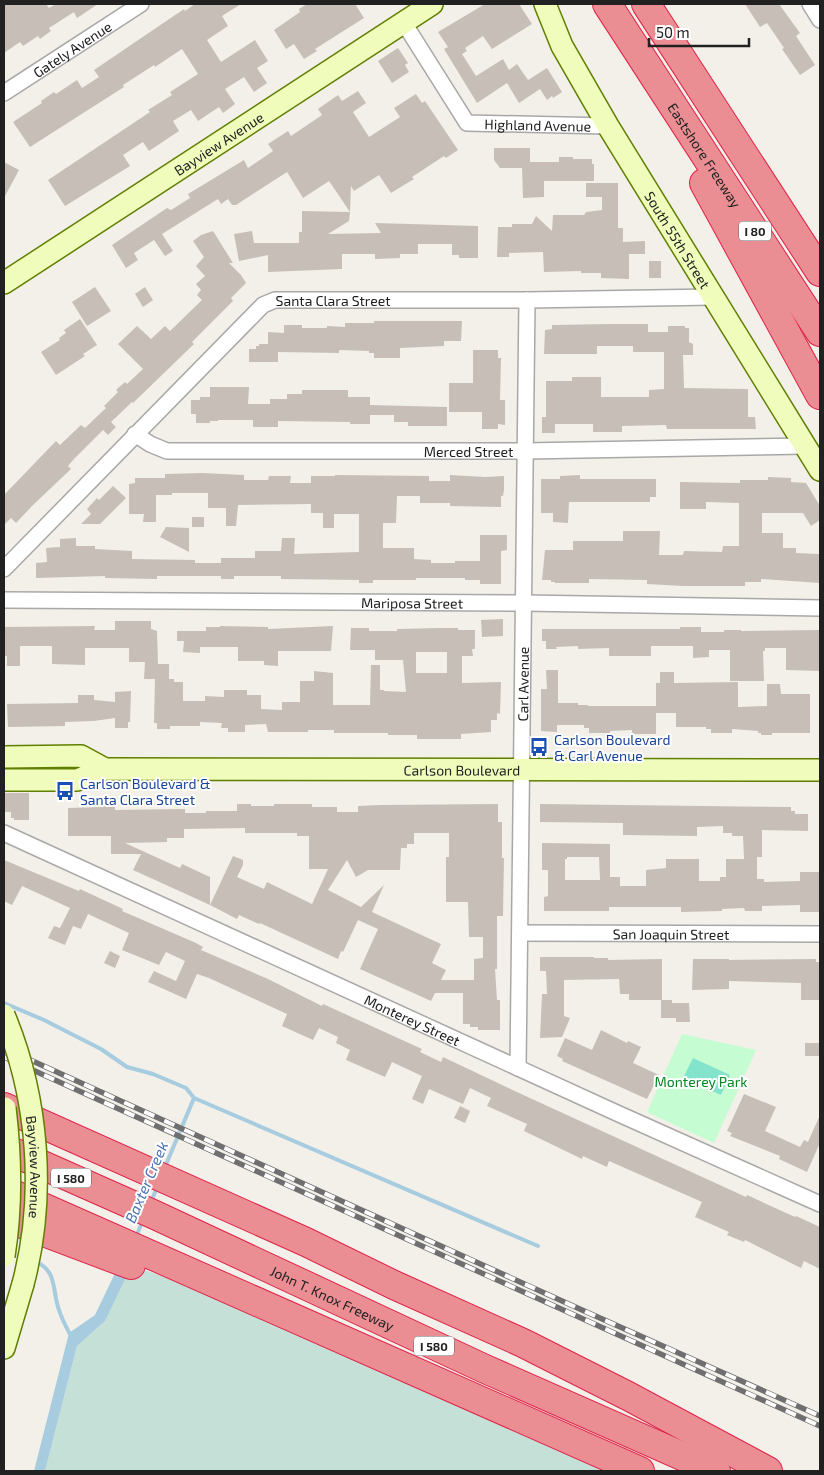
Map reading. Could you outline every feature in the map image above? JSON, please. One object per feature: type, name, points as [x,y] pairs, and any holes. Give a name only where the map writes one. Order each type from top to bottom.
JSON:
[{"type":"highway","name":"Eastshore Freeway","points":[[607,4],[820,332]]},
{"type":"highway","name":"I 80","points":[[646,4],[820,272]]},
{"type":"highway","points":[[691,74],[777,180],[820,239]]},
{"type":"highway","points":[[690,131],[698,169],[820,396]]},
{"type":"highway","points":[[4,1106],[306,1242],[376,1277],[602,1382],[768,1471]]},
{"type":"highway","name":"John T. Knox Freeway","points":[[4,1148],[147,1211],[474,1364],[716,1471]]},
{"type":"highway","name":"I 580","points":[[4,1190],[128,1255],[375,1354],[640,1471]]},
{"type":"highway","points":[[4,1218],[128,1255]]},
{"type":"street","name":"Bayview Avenue","points":[[4,283],[432,4]]},
{"type":"street","name":"South 55th Street","points":[[545,4],[562,46],[608,126],[820,470]]},
{"type":"street","points":[[810,4],[820,20]]},
{"type":"street","name":"Gately Avenue","points":[[4,93],[134,6]]},
{"type":"street","name":"Highland Avenue","points":[[404,23],[467,123],[608,126]]},
{"type":"street","name":"Santa Clara Street","points":[[4,569],[264,305],[275,300],[527,300],[714,297]]},
{"type":"street","name":"Carl Avenue","points":[[518,1068],[527,300]]},
{"type":"street","name":"Merced Street","points":[[135,434],[150,444],[167,451],[525,451],[805,446]]},
{"type":"street","name":"Mariposa Street","points":[[4,600],[524,603],[820,608]]},
{"type":"street","name":"Carlson Boulevard","points":[[4,757],[82,756],[105,769]]},
{"type":"street","name":"Carlson Boulevard","points":[[4,780],[77,780],[105,769],[820,770]]},
{"type":"street","name":"Monterey Street","points":[[4,833],[820,1204]]},
{"type":"street","name":"San Joaquin Street","points":[[521,933],[820,934]]},
{"type":"street","name":"Bayview Avenue","points":[[4,1015],[23,1072],[32,1119],[36,1185],[32,1243],[25,1278],[4,1348]]},
{"type":"street","name":"Bayview Avenue","points":[[4,1106],[10,1157],[11,1192],[4,1256]]},
{"type":"shaded area","points":[[131,1265],[375,1354],[640,1471],[45,1471],[77,1346],[105,1321]]},
{"type":"shaded area","points":[[117,1269],[128,1273],[105,1321],[77,1346],[45,1471],[34,1471],[69,1333],[95,1315]]},
{"type":"green space","name":"Monterey Park","points":[[682,1034],[756,1050],[714,1143],[647,1112]]},
{"type":"green space","points":[[693,1058],[730,1075],[721,1095],[683,1078]]},
{"type":"building","points":[[4,4],[46,4],[49,8],[56,4],[98,4],[77,18],[74,12],[49,28],[51,31],[40,39],[38,36],[23,46],[20,42],[4,53]]},
{"type":"building","points":[[195,4],[241,4],[222,16],[228,26],[207,40],[221,62],[255,40],[268,61],[257,68],[267,83],[254,92],[244,77],[225,89],[235,104],[223,113],[219,107],[198,121],[191,110],[173,121],[179,131],[149,151],[143,142],[123,155],[130,166],[65,206],[48,180],[150,112],[148,110],[172,95],[170,92],[198,74],[182,49],[155,67],[154,65],[123,85],[124,87],[30,147],[13,122],[42,103],[41,101],[54,92],[56,94],[77,80],[82,88],[99,77],[94,70],[184,9],[185,11]]},
{"type":"building","points":[[307,4],[355,4],[364,18],[315,49],[317,51],[304,59],[294,44],[286,49],[274,30],[300,12],[299,9]]},
{"type":"building","points":[[485,4],[519,4],[532,24],[492,49],[483,36],[465,48],[467,51],[462,54],[476,76],[503,59],[509,70],[517,64],[528,80],[547,68],[562,92],[547,100],[540,89],[519,103],[507,83],[477,103],[444,49],[448,47],[438,32]]},
{"type":"building","points":[[745,4],[779,4],[800,33],[796,36],[815,65],[800,75],[767,23],[760,27]]},
{"type":"building","points":[[398,48],[408,63],[405,65],[409,72],[392,83],[378,61]]},
{"type":"building","points":[[358,91],[366,103],[353,112],[369,137],[400,117],[394,108],[416,94],[422,103],[425,101],[458,150],[446,158],[444,156],[412,177],[414,179],[391,193],[379,175],[354,191],[351,186],[350,212],[329,181],[303,198],[287,172],[236,205],[232,205],[228,199],[221,204],[218,199],[162,234],[173,251],[165,256],[154,240],[134,253],[138,260],[126,268],[112,245],[167,208],[171,210],[190,198],[188,194],[244,160],[248,168],[273,151],[268,144],[288,131],[291,136],[322,115],[318,109],[338,95],[342,101]]},
{"type":"building","points":[[494,148],[530,148],[530,162],[559,162],[559,157],[592,159],[592,164],[594,164],[594,181],[544,181],[544,197],[523,198],[522,168],[500,168],[494,160]]},
{"type":"building","points":[[4,162],[19,170],[4,198]]},
{"type":"building","points":[[586,183],[618,183],[618,228],[623,228],[623,242],[645,241],[645,254],[629,254],[629,279],[601,278],[601,273],[581,273],[581,271],[544,272],[543,252],[509,253],[509,257],[497,257],[498,227],[512,227],[512,224],[532,224],[536,216],[552,231],[553,215],[584,215],[586,212],[602,210],[602,197],[586,197]]},
{"type":"building","points":[[302,211],[350,212],[349,221],[328,234],[381,233],[375,223],[478,226],[478,258],[459,258],[459,255],[452,255],[452,244],[418,244],[418,254],[400,254],[400,258],[375,259],[375,254],[342,254],[342,269],[268,272],[268,255],[239,261],[234,234],[252,231],[254,243],[299,243],[299,232],[302,232]]},
{"type":"building","points":[[213,231],[233,263],[229,263],[246,283],[231,298],[233,301],[192,342],[194,344],[111,422],[116,427],[108,435],[103,430],[68,466],[71,469],[16,523],[11,518],[4,525],[4,495],[56,441],[60,445],[81,425],[85,428],[106,408],[104,406],[118,392],[116,390],[125,382],[127,384],[143,369],[118,344],[137,326],[151,339],[165,326],[170,331],[202,300],[197,295],[201,290],[196,284],[205,276],[196,266],[204,257],[193,241],[201,235]]},
{"type":"building","points":[[649,261],[661,261],[661,278],[649,278]]},
{"type":"building","points":[[95,287],[111,311],[87,326],[72,302]]},
{"type":"building","points":[[145,287],[153,300],[143,307],[135,294]]},
{"type":"building","points":[[80,319],[97,345],[83,354],[85,356],[56,375],[41,352],[60,340],[59,338],[66,333],[64,330]]},
{"type":"building","points":[[374,321],[462,321],[461,341],[444,341],[444,346],[400,348],[400,358],[374,358],[374,353],[369,353],[369,351],[339,350],[339,353],[278,352],[278,362],[249,362],[249,349],[256,349],[256,346],[259,346],[259,344],[268,344],[268,332],[284,333],[284,325],[302,325],[302,328],[327,328],[327,326],[345,327],[345,323],[374,323]]},
{"type":"building","points":[[648,324],[648,332],[668,332],[668,326],[685,326],[685,328],[689,328],[689,342],[693,344],[693,355],[683,355],[684,388],[748,389],[748,417],[755,417],[756,429],[667,429],[666,425],[622,426],[622,432],[593,432],[593,424],[555,424],[555,433],[542,433],[542,417],[546,417],[546,381],[572,381],[572,377],[601,377],[601,397],[649,397],[649,390],[664,389],[664,352],[633,352],[633,346],[597,346],[597,354],[544,354],[545,330],[552,329],[552,325]]},
{"type":"building","points":[[473,350],[498,350],[498,358],[501,358],[500,400],[505,400],[505,425],[498,424],[498,429],[482,429],[482,412],[449,412],[449,383],[473,383]]},
{"type":"building","points":[[210,387],[249,387],[248,404],[270,404],[270,399],[287,399],[287,394],[302,394],[302,390],[348,390],[348,397],[370,397],[370,405],[447,407],[447,426],[408,426],[408,422],[394,422],[394,415],[370,415],[370,424],[278,421],[278,427],[253,427],[253,420],[218,420],[210,421],[210,423],[196,423],[196,414],[191,414],[191,400],[200,400],[200,397],[210,397]]},
{"type":"building","points":[[165,474],[244,475],[244,480],[268,480],[269,476],[291,476],[290,483],[311,483],[311,476],[335,475],[429,476],[429,481],[450,481],[450,475],[504,476],[501,507],[450,506],[450,503],[420,503],[420,496],[397,496],[396,523],[383,523],[383,548],[414,548],[414,559],[431,560],[431,563],[480,561],[480,535],[507,535],[507,550],[501,551],[501,584],[480,584],[480,580],[465,580],[465,578],[373,580],[373,583],[359,583],[359,580],[281,579],[281,576],[234,576],[234,579],[221,579],[221,576],[157,576],[157,579],[105,578],[105,576],[36,578],[36,563],[47,562],[46,548],[60,547],[60,539],[76,538],[76,546],[95,546],[95,549],[132,551],[132,559],[195,560],[195,563],[221,563],[221,558],[255,558],[255,551],[281,551],[282,538],[295,538],[294,554],[359,552],[359,514],[334,514],[334,528],[323,528],[323,513],[311,513],[311,504],[238,505],[236,526],[226,526],[226,508],[208,508],[208,493],[172,493],[172,495],[156,495],[156,522],[143,522],[144,514],[129,514],[129,484],[135,483],[135,478],[165,478]]},
{"type":"building","points":[[580,475],[580,479],[656,479],[656,497],[650,497],[650,502],[569,502],[568,523],[553,522],[553,513],[541,513],[541,479],[560,479],[560,476]]},
{"type":"building","points":[[768,477],[791,478],[791,482],[806,483],[820,506],[820,520],[811,526],[803,513],[762,513],[762,533],[783,533],[783,548],[796,548],[796,553],[819,554],[820,583],[761,579],[761,582],[745,582],[745,586],[683,586],[647,584],[647,580],[589,579],[589,583],[555,583],[551,582],[551,580],[542,580],[545,550],[573,550],[573,541],[623,541],[623,531],[660,531],[659,555],[683,555],[684,551],[722,552],[723,546],[739,546],[739,503],[706,502],[706,509],[680,509],[680,482],[740,483],[740,480],[768,480]]},
{"type":"building","points":[[113,486],[126,498],[100,524],[81,524],[91,514],[87,509],[97,498],[99,500]]},
{"type":"building","points":[[192,517],[204,517],[204,527],[192,527]]},
{"type":"building","points":[[166,527],[189,528],[189,552],[160,537]]},
{"type":"building","points":[[503,619],[503,636],[482,637],[481,620]]},
{"type":"building","points":[[115,621],[151,621],[151,629],[157,631],[158,664],[169,664],[169,679],[174,679],[174,682],[183,682],[183,701],[205,701],[205,696],[224,697],[224,690],[247,690],[247,695],[261,695],[261,709],[282,710],[282,702],[300,702],[300,681],[314,681],[314,671],[333,673],[333,705],[370,705],[371,665],[380,665],[380,690],[406,692],[403,660],[375,660],[375,650],[350,650],[351,628],[369,628],[369,631],[438,628],[475,630],[475,649],[472,649],[473,656],[462,656],[462,683],[501,682],[500,714],[497,713],[497,720],[491,720],[491,732],[461,734],[461,739],[417,739],[417,735],[334,733],[334,730],[268,732],[266,724],[245,725],[245,732],[228,732],[228,728],[221,728],[222,723],[200,722],[200,726],[170,726],[170,729],[157,729],[157,723],[154,723],[155,679],[144,679],[145,662],[129,662],[129,648],[85,648],[85,665],[52,664],[52,646],[20,646],[20,666],[7,666],[7,656],[4,656],[4,627],[95,626],[94,630],[115,630]],"holes":[[[416,652],[447,652],[447,673],[416,673]]]},
{"type":"building","points":[[333,626],[331,651],[278,651],[278,666],[264,665],[264,661],[238,661],[238,647],[200,647],[200,653],[183,652],[184,641],[177,641],[177,631],[206,631],[206,627],[268,627],[268,629]]},
{"type":"building","points":[[680,627],[701,627],[701,632],[724,632],[724,630],[820,630],[820,671],[786,670],[786,648],[765,648],[765,651],[763,651],[764,681],[730,681],[730,650],[709,650],[709,657],[693,658],[693,646],[651,646],[651,656],[609,656],[609,648],[578,649],[578,646],[546,649],[546,641],[542,641],[542,629],[680,629]]},
{"type":"building","points":[[546,670],[558,670],[558,703],[578,703],[578,705],[588,706],[656,706],[656,734],[632,734],[632,730],[589,733],[589,728],[584,728],[584,725],[557,725],[557,732],[541,731],[541,689],[547,689]]},
{"type":"building","points":[[660,672],[674,672],[674,683],[738,682],[738,707],[767,706],[767,684],[780,684],[781,694],[810,694],[810,733],[772,733],[772,735],[761,735],[758,731],[732,729],[732,733],[711,733],[711,729],[706,729],[706,727],[676,727],[676,713],[656,713],[656,683],[660,683]]},
{"type":"building","points":[[131,691],[130,722],[128,722],[128,728],[115,728],[115,718],[65,722],[65,726],[8,727],[7,704],[78,703],[78,695],[94,695],[94,700],[115,702],[115,692]]},
{"type":"building","points":[[4,793],[29,793],[29,820],[14,820],[14,818],[11,818],[11,812],[4,812]]},
{"type":"building","points":[[101,801],[115,801],[115,810],[185,809],[185,813],[206,813],[206,811],[237,811],[237,804],[274,806],[274,804],[312,804],[312,807],[337,807],[337,812],[358,812],[358,806],[498,804],[498,822],[502,822],[502,858],[504,858],[503,916],[497,916],[497,969],[495,969],[497,1000],[500,1000],[500,1030],[478,1030],[478,1027],[470,1027],[470,1024],[463,1024],[463,993],[435,993],[431,1001],[360,969],[378,929],[358,920],[338,959],[260,923],[239,915],[237,919],[133,870],[141,854],[111,854],[111,836],[68,836],[68,808],[101,807]],"holes":[[[245,828],[245,833],[297,833],[297,836],[309,836],[309,869],[328,869],[312,904],[267,882],[264,889],[237,877],[243,865],[243,860],[233,856],[210,905],[210,877],[182,864],[180,868],[125,843],[167,842],[167,838],[184,838],[184,829]],[[414,833],[449,833],[449,857],[446,857],[446,902],[468,902],[469,937],[483,937],[483,958],[474,959],[474,980],[441,980],[446,970],[432,963],[441,944],[372,912],[384,885],[361,907],[328,890],[347,860],[356,877],[368,870],[400,870],[401,848],[407,848],[407,844],[414,844]]]},
{"type":"building","points":[[540,804],[791,807],[791,811],[795,811],[795,814],[808,814],[808,831],[762,830],[762,857],[757,857],[757,879],[764,879],[764,882],[800,881],[800,872],[820,872],[820,912],[800,912],[800,905],[762,906],[762,911],[745,911],[744,908],[722,909],[722,911],[681,912],[681,907],[609,907],[609,911],[544,911],[544,897],[548,896],[548,870],[542,870],[542,843],[610,844],[610,877],[620,877],[620,886],[646,886],[646,870],[666,868],[666,859],[699,859],[699,881],[720,881],[720,877],[726,877],[726,859],[744,859],[743,836],[732,836],[732,833],[723,833],[723,826],[697,827],[697,836],[623,835],[623,823],[540,822]],"holes":[[[567,857],[599,857],[600,880],[565,880],[565,859]]]},
{"type":"building","points":[[4,860],[79,891],[80,889],[123,909],[122,911],[196,943],[203,947],[201,950],[268,979],[322,1006],[323,1004],[422,1049],[420,1052],[441,1062],[443,1057],[746,1197],[747,1195],[820,1227],[820,1269],[804,1261],[801,1268],[745,1240],[744,1242],[727,1235],[729,1232],[695,1217],[702,1202],[609,1161],[607,1167],[583,1156],[582,1159],[524,1131],[527,1124],[487,1106],[491,1098],[470,1088],[463,1104],[429,1089],[423,1104],[412,1099],[422,1076],[392,1062],[385,1077],[346,1060],[350,1050],[336,1043],[338,1037],[319,1028],[313,1040],[282,1026],[287,1014],[209,978],[197,974],[186,999],[148,982],[154,971],[176,981],[185,961],[166,952],[159,965],[122,950],[129,933],[88,914],[81,929],[73,926],[65,945],[48,938],[54,926],[60,928],[70,908],[22,886],[12,905],[4,901]]},
{"type":"building","points":[[110,951],[120,956],[115,968],[104,963]]},
{"type":"building","points":[[540,957],[594,957],[608,958],[608,960],[662,959],[662,1000],[629,1000],[629,994],[620,994],[619,979],[564,980],[564,1016],[570,1018],[562,1037],[540,1038],[542,994],[547,994],[546,971],[540,971]]},
{"type":"building","points":[[693,959],[816,959],[816,962],[820,962],[820,1000],[801,1000],[801,983],[729,981],[729,989],[692,990]]},
{"type":"building","points":[[661,1000],[672,1000],[672,1003],[689,1003],[690,1022],[676,1022],[676,1018],[661,1018]]},
{"type":"building","points":[[601,1030],[627,1043],[628,1041],[641,1047],[633,1063],[659,1075],[647,1099],[562,1061],[563,1059],[557,1056],[565,1038],[592,1050]]},
{"type":"building","points":[[805,1043],[820,1043],[820,1056],[805,1056]]},
{"type":"building","points":[[744,1094],[776,1107],[765,1131],[800,1147],[804,1140],[808,1142],[820,1115],[820,1143],[807,1172],[779,1159],[780,1156],[730,1136],[732,1133],[727,1131]]},
{"type":"building","points":[[460,1106],[470,1111],[465,1123],[454,1118]]},
{"type":"waterway","name":"Baxter Creek","points":[[4,1003],[44,1020],[101,1049],[127,1067],[153,1074],[186,1088],[194,1098],[165,1167]]},
{"type":"waterway","points":[[194,1098],[538,1246]]},
{"type":"waterway","name":"Baxter Creek","points":[[151,1202],[158,1185]]},
{"type":"waterway","name":"Baxter Creek","points":[[136,1237],[143,1220]]},
{"type":"waterway","points":[[34,1261],[47,1269],[50,1274],[59,1311],[71,1336]]},
{"type":"railway","points":[[4,1048],[820,1416]]},
{"type":"railway","points":[[4,1057],[820,1426]]},
{"type":"place","name":"Carlson Boulevard & Carl Avenue","points":[[539,747]]},
{"type":"place","name":"Carlson Boulevard & Santa Clara Street","points":[[65,791]]}]
